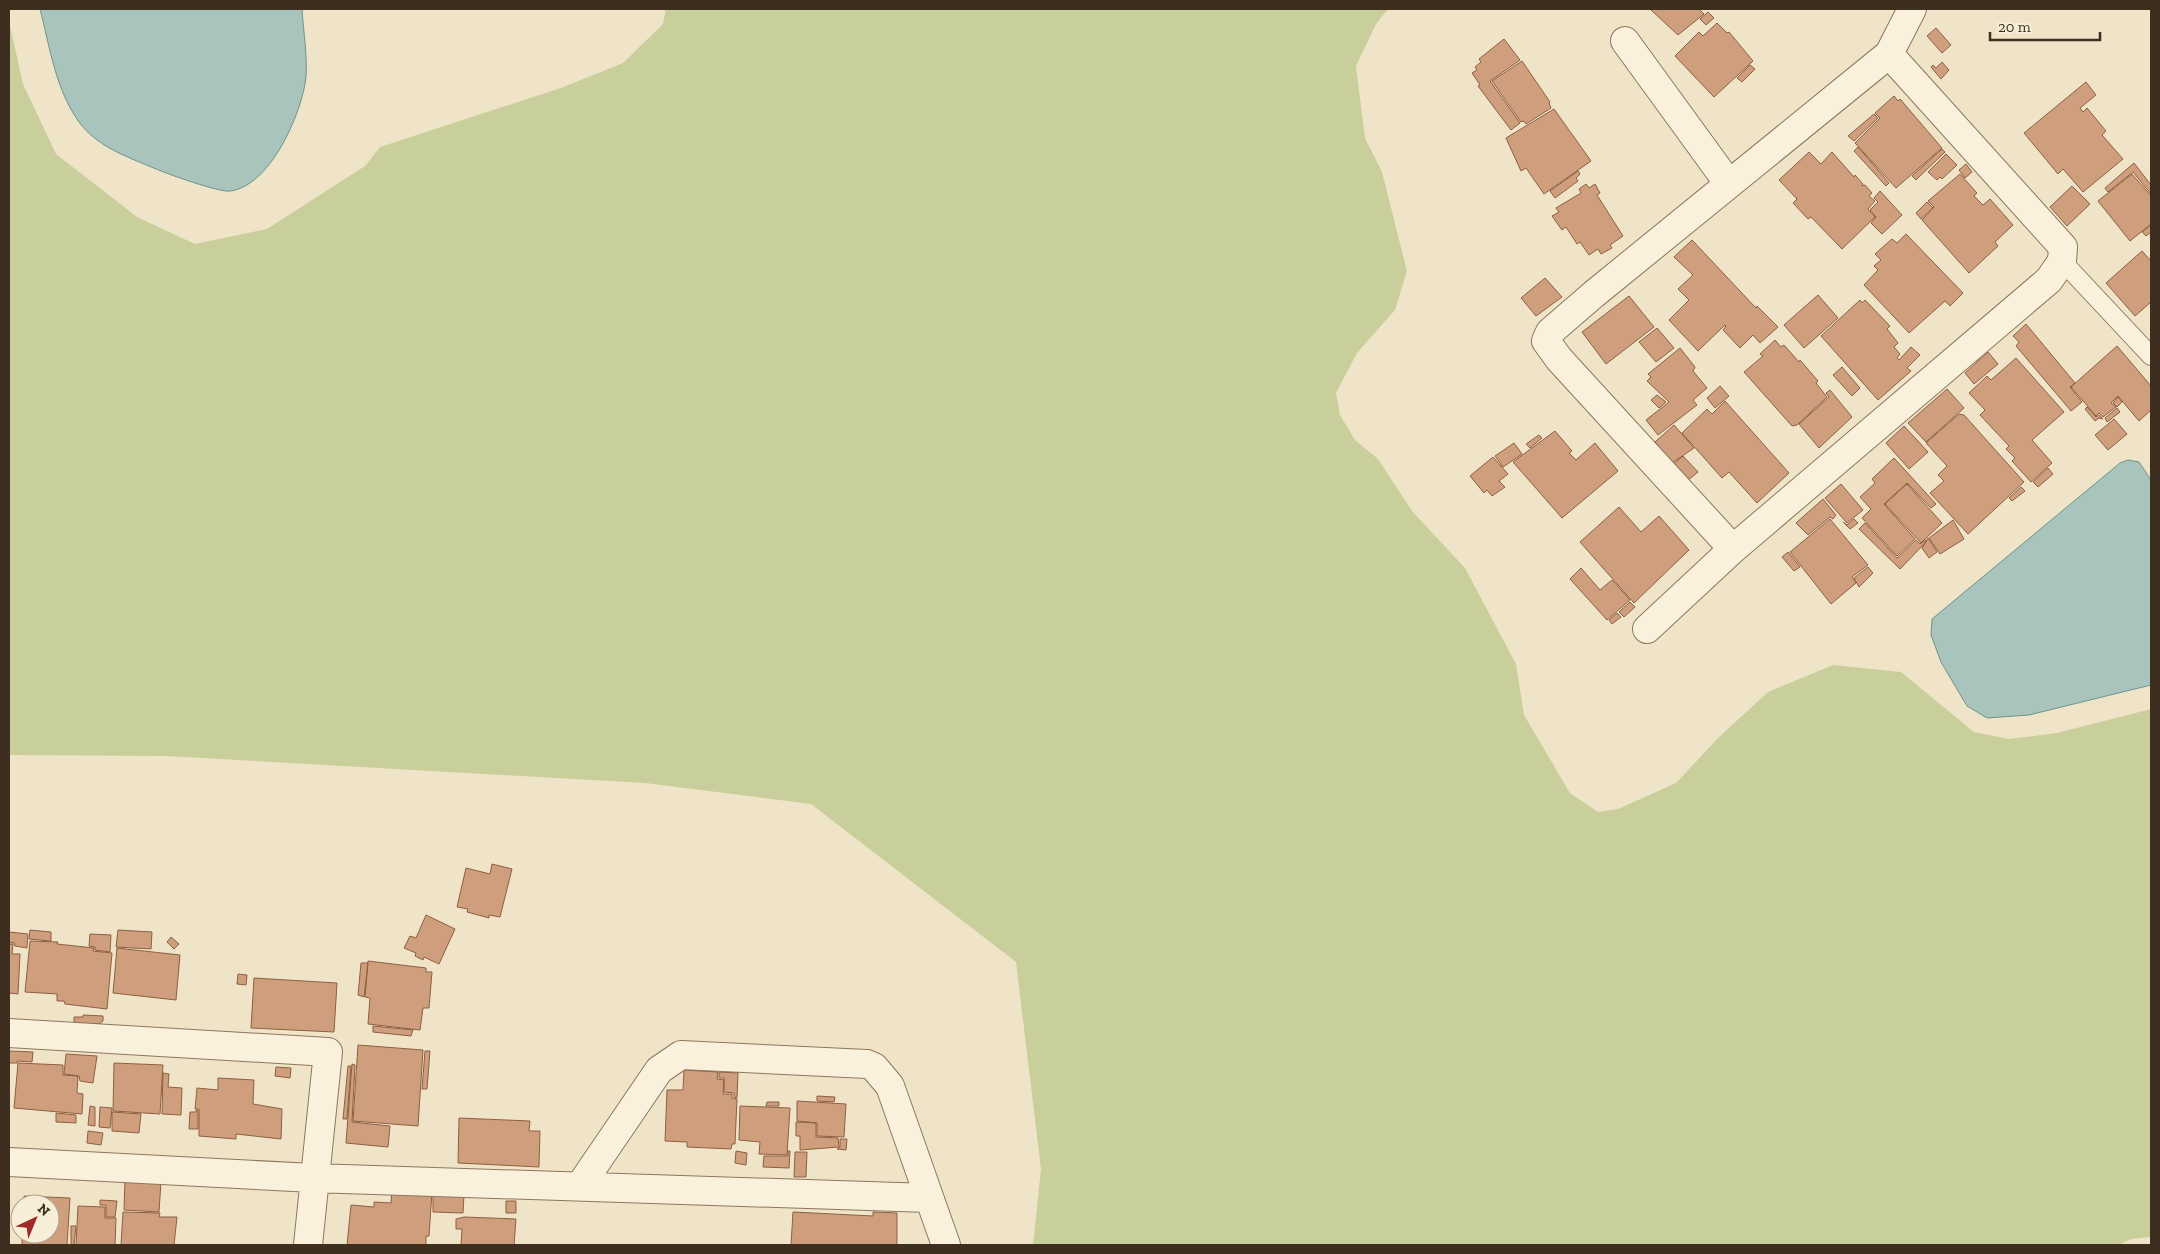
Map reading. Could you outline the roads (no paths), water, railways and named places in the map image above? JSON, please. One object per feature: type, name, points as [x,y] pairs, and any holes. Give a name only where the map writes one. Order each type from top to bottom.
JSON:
[{"type":"street","points":[[1733,549],[1559,359],[1546,341],[1550,332],[1558,325],[1890,54],[1912,9]]},
{"type":"street","points":[[1625,41],[1729,184]]},
{"type":"street","points":[[1647,629],[1733,549],[2049,280],[2062,261],[2063,247],[1890,54]]},
{"type":"street","points":[[9,1032],[328,1052],[313,1178],[308,1245]]},
{"type":"street","points":[[580,1186],[659,1070],[680,1055],[867,1064],[874,1067],[890,1086],[946,1245]]},
{"type":"street","points":[[9,1162],[313,1178],[929,1198]]},
{"type":"lane","points":[[2062,261],[2151,356]]},
{"type":"water","points":[[40,9],[302,9],[306,57],[305,84],[296,114],[280,148],[258,177],[245,186],[231,191],[216,189],[182,179],[111,149],[101,143],[82,126],[68,104],[53,64]]},
{"type":"water","points":[[2128,460],[2139,462],[2151,480],[2151,685],[2029,715],[1987,718],[1967,706],[1941,662],[1931,635],[1932,619],[2120,463]]}]
